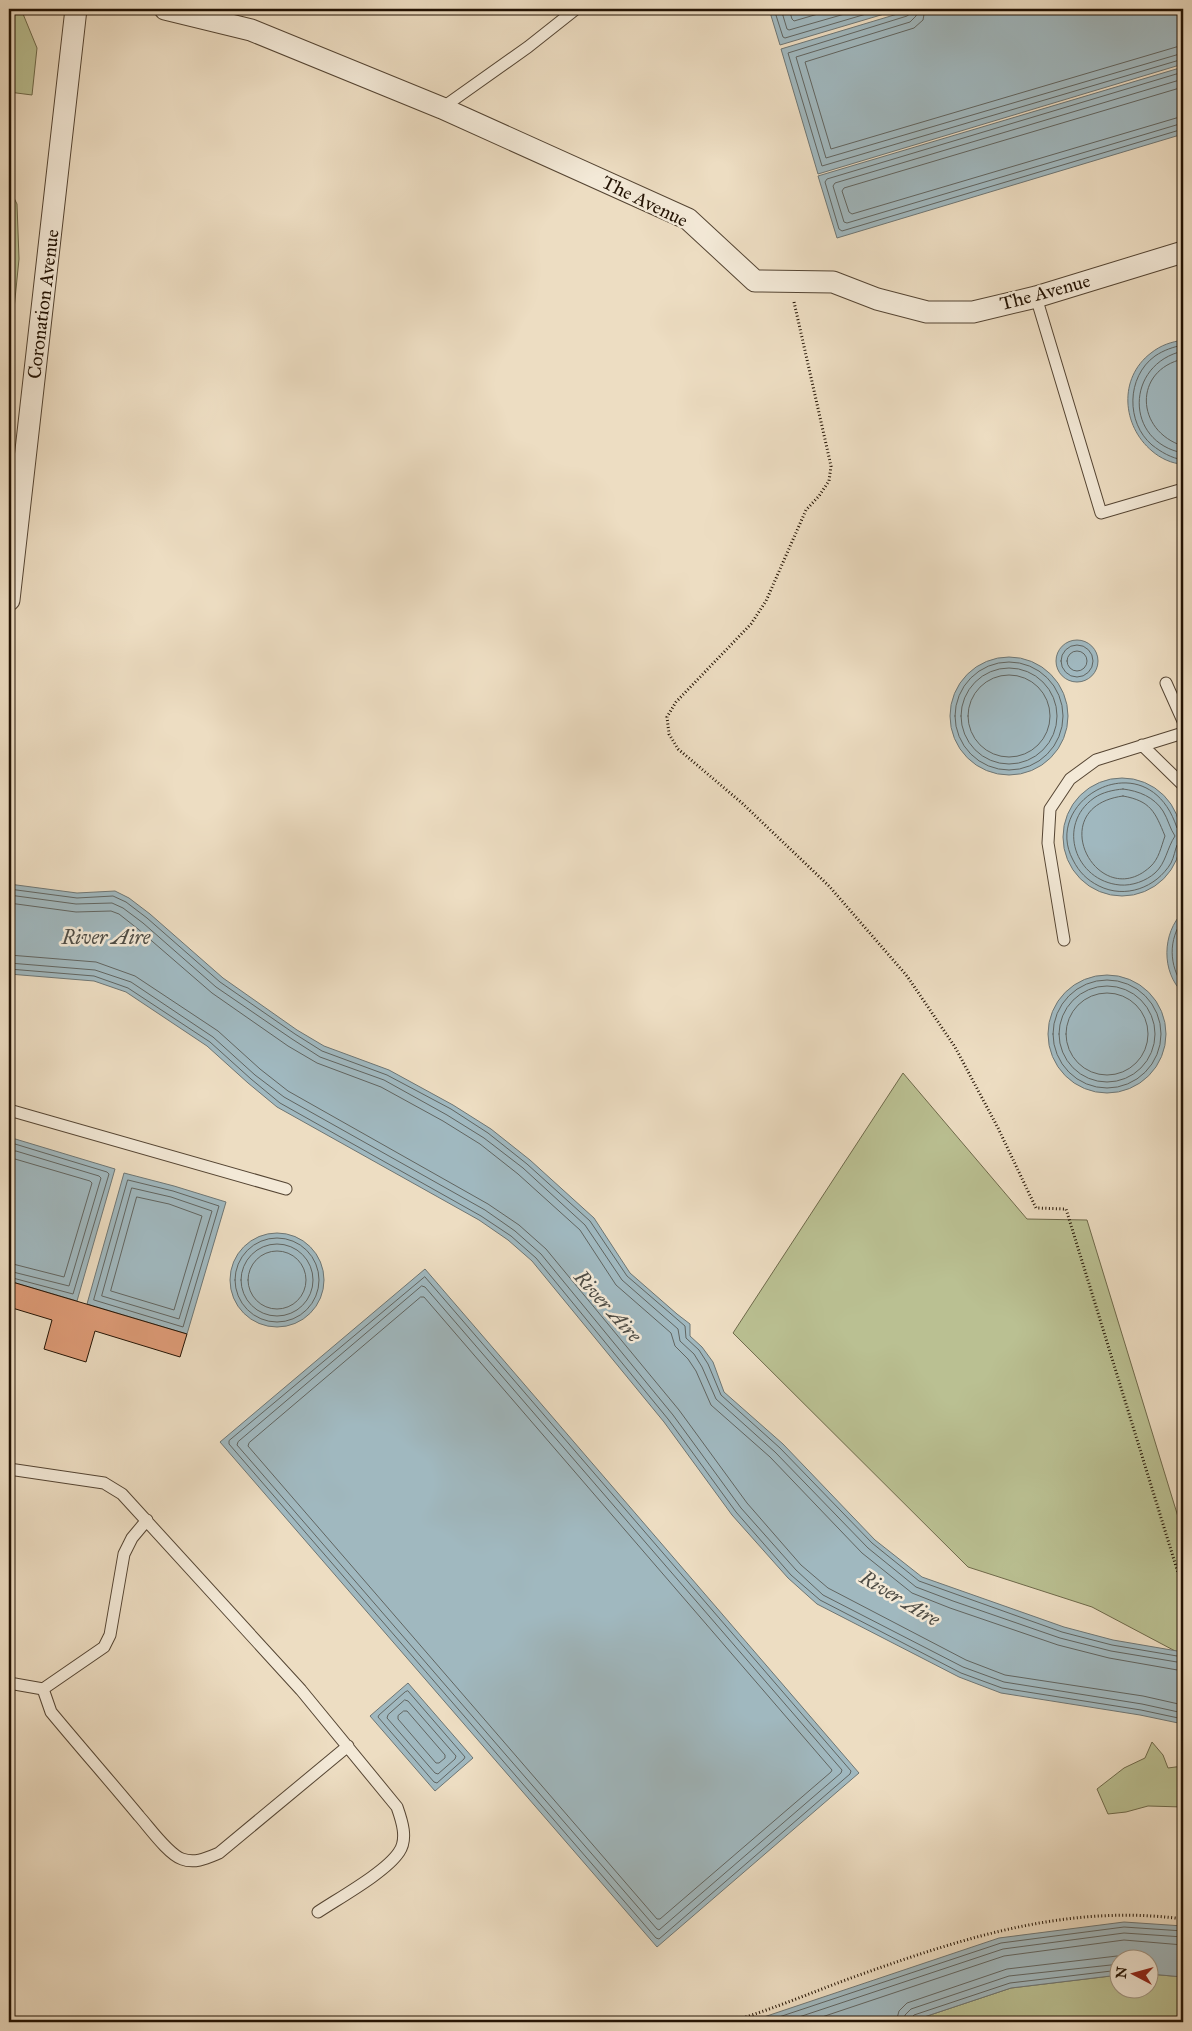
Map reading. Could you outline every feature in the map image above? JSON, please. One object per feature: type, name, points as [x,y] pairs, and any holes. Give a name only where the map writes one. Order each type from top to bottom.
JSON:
[{"type":"street","name":"Coronation Avenue","points":[[9,600],[76,9]]},
{"type":"street","name":"The Avenue","points":[[164,9],[251,30],[442,108],[688,219],[755,281],[833,282],[877,299],[928,312],[973,312],[1036,297],[1183,252]]},
{"type":"lane","points":[[442,108],[576,9]]},
{"type":"lane","points":[[1036,297],[1101,513],[1183,489]]},
{"type":"lane","points":[[1166,684],[1183,721]]},
{"type":"lane","points":[[1064,940],[1048,843],[1050,809],[1070,779],[1096,760],[1183,733]]},
{"type":"lane","points":[[1142,745],[1183,785]]},
{"type":"lane","points":[[9,1110],[286,1189]]},
{"type":"lane","points":[[9,1468],[104,1484],[122,1494],[295,1683],[397,1807],[404,1836],[400,1852],[378,1873],[318,1912]]},
{"type":"lane","points":[[9,1683],[43,1689],[104,1647],[110,1635],[124,1554],[132,1538],[147,1520]]},
{"type":"lane","points":[[43,1689],[51,1712],[151,1830],[181,1859],[192,1861],[219,1853],[348,1746]]},
{"type":"path","points":[[788,281],[831,466],[829,481],[806,510],[766,601],[751,624],[676,702],[667,717],[669,734],[678,749],[742,804],[829,886],[907,976],[955,1047],[998,1128],[1036,1208],[1066,1209],[1183,1589]]},
{"type":"path","points":[[729,2022],[865,1973],[1011,1927],[1098,1915],[1153,1915],[1183,1919]]},
{"type":"green space","points":[[9,9],[21,9],[37,48],[32,95],[9,92]]},
{"type":"green space","points":[[9,188],[17,204],[19,259],[9,359]]},
{"type":"green space","points":[[903,1073],[1027,1219],[1087,1220],[1183,1533],[1183,1652],[1177,1652],[1092,1607],[968,1567],[733,1333]]},
{"type":"green space","points":[[1152,1742],[1163,1755],[1168,1768],[1183,1766],[1183,1807],[1148,1806],[1126,1812],[1108,1814],[1097,1789],[1124,1768],[1145,1758]]},
{"type":"green space","points":[[1160,1975],[1183,1977],[1183,2017],[1151,2022],[909,2022],[1011,1988],[1110,1976],[1110,1998],[1160,1998]]},
{"type":"water","points":[[769,9],[901,9],[780,45]]},
{"type":"water","points":[[914,9],[1183,9],[1183,64],[818,174],[781,49]]},
{"type":"water","points":[[1183,67],[1183,134],[837,238],[818,176]]},
{"type":"water","points":[[1183,340],[1183,464],[1170,462],[1162,458],[1142,441],[1130,416],[1128,402],[1129,388],[1133,375],[1140,363],[1159,348]]},
{"type":"water","points":[[1183,538],[1183,588],[1179,576],[1178,563],[1179,550]]},
{"type":"water","points":[[1081,640],[1089,643],[1095,649],[1098,661],[1095,673],[1089,679],[1073,682],[1065,679],[1059,673],[1056,657],[1059,649],[1065,643]]},
{"type":"water","points":[[1009,657],[1032,661],[1051,674],[1064,693],[1068,716],[1064,739],[1051,758],[1032,771],[1009,775],[986,771],[967,758],[954,739],[950,716],[954,693],[967,674],[986,661]]},
{"type":"water","points":[[1122,778],[1145,782],[1164,795],[1177,814],[1181,837],[1177,860],[1164,879],[1145,892],[1122,896],[1099,892],[1080,879],[1067,860],[1063,837],[1067,814],[1080,795],[1099,782]]},
{"type":"water","name":"River Aire","points":[[9,884],[77,893],[115,891],[129,898],[223,978],[297,1030],[324,1046],[389,1070],[453,1105],[491,1129],[530,1160],[594,1218],[630,1273],[690,1324],[690,1336],[702,1347],[713,1362],[724,1392],[783,1444],[875,1540],[922,1577],[1064,1627],[1113,1640],[1183,1652],[1183,1724],[1140,1715],[1001,1693],[959,1677],[817,1604],[788,1578],[732,1515],[664,1422],[532,1261],[508,1240],[479,1220],[277,1107],[207,1046],[126,992],[94,981],[9,974]]},
{"type":"water","points":[[1183,912],[1183,993],[1171,974],[1167,952],[1171,931]]},
{"type":"water","points":[[1107,975],[1130,979],[1149,992],[1162,1011],[1166,1034],[1162,1057],[1149,1076],[1130,1089],[1107,1093],[1084,1089],[1065,1076],[1052,1057],[1048,1034],[1052,1011],[1065,992],[1084,979]]},
{"type":"water","points":[[12,1138],[115,1169],[77,1301],[9,1281],[9,1148]]},
{"type":"water","points":[[124,1173],[226,1202],[187,1334],[87,1304]]},
{"type":"water","points":[[268,1233],[286,1233],[311,1246],[321,1262],[324,1280],[321,1298],[311,1314],[286,1327],[268,1327],[243,1314],[230,1289],[230,1271],[243,1246]]},
{"type":"water","points":[[425,1269],[859,1773],[657,1947],[220,1442]]},
{"type":"water","points":[[408,1683],[473,1758],[435,1791],[370,1716]]},
{"type":"water","points":[[1124,1922],[1183,1926],[1183,1977],[1160,1975],[1160,1948],[1110,1948],[1110,1976],[1011,1988],[909,2022],[749,2022],[999,1938]]},
{"type":"building","points":[[9,1281],[187,1334],[180,1357],[95,1331],[86,1362],[44,1349],[52,1320],[9,1307]]}]
